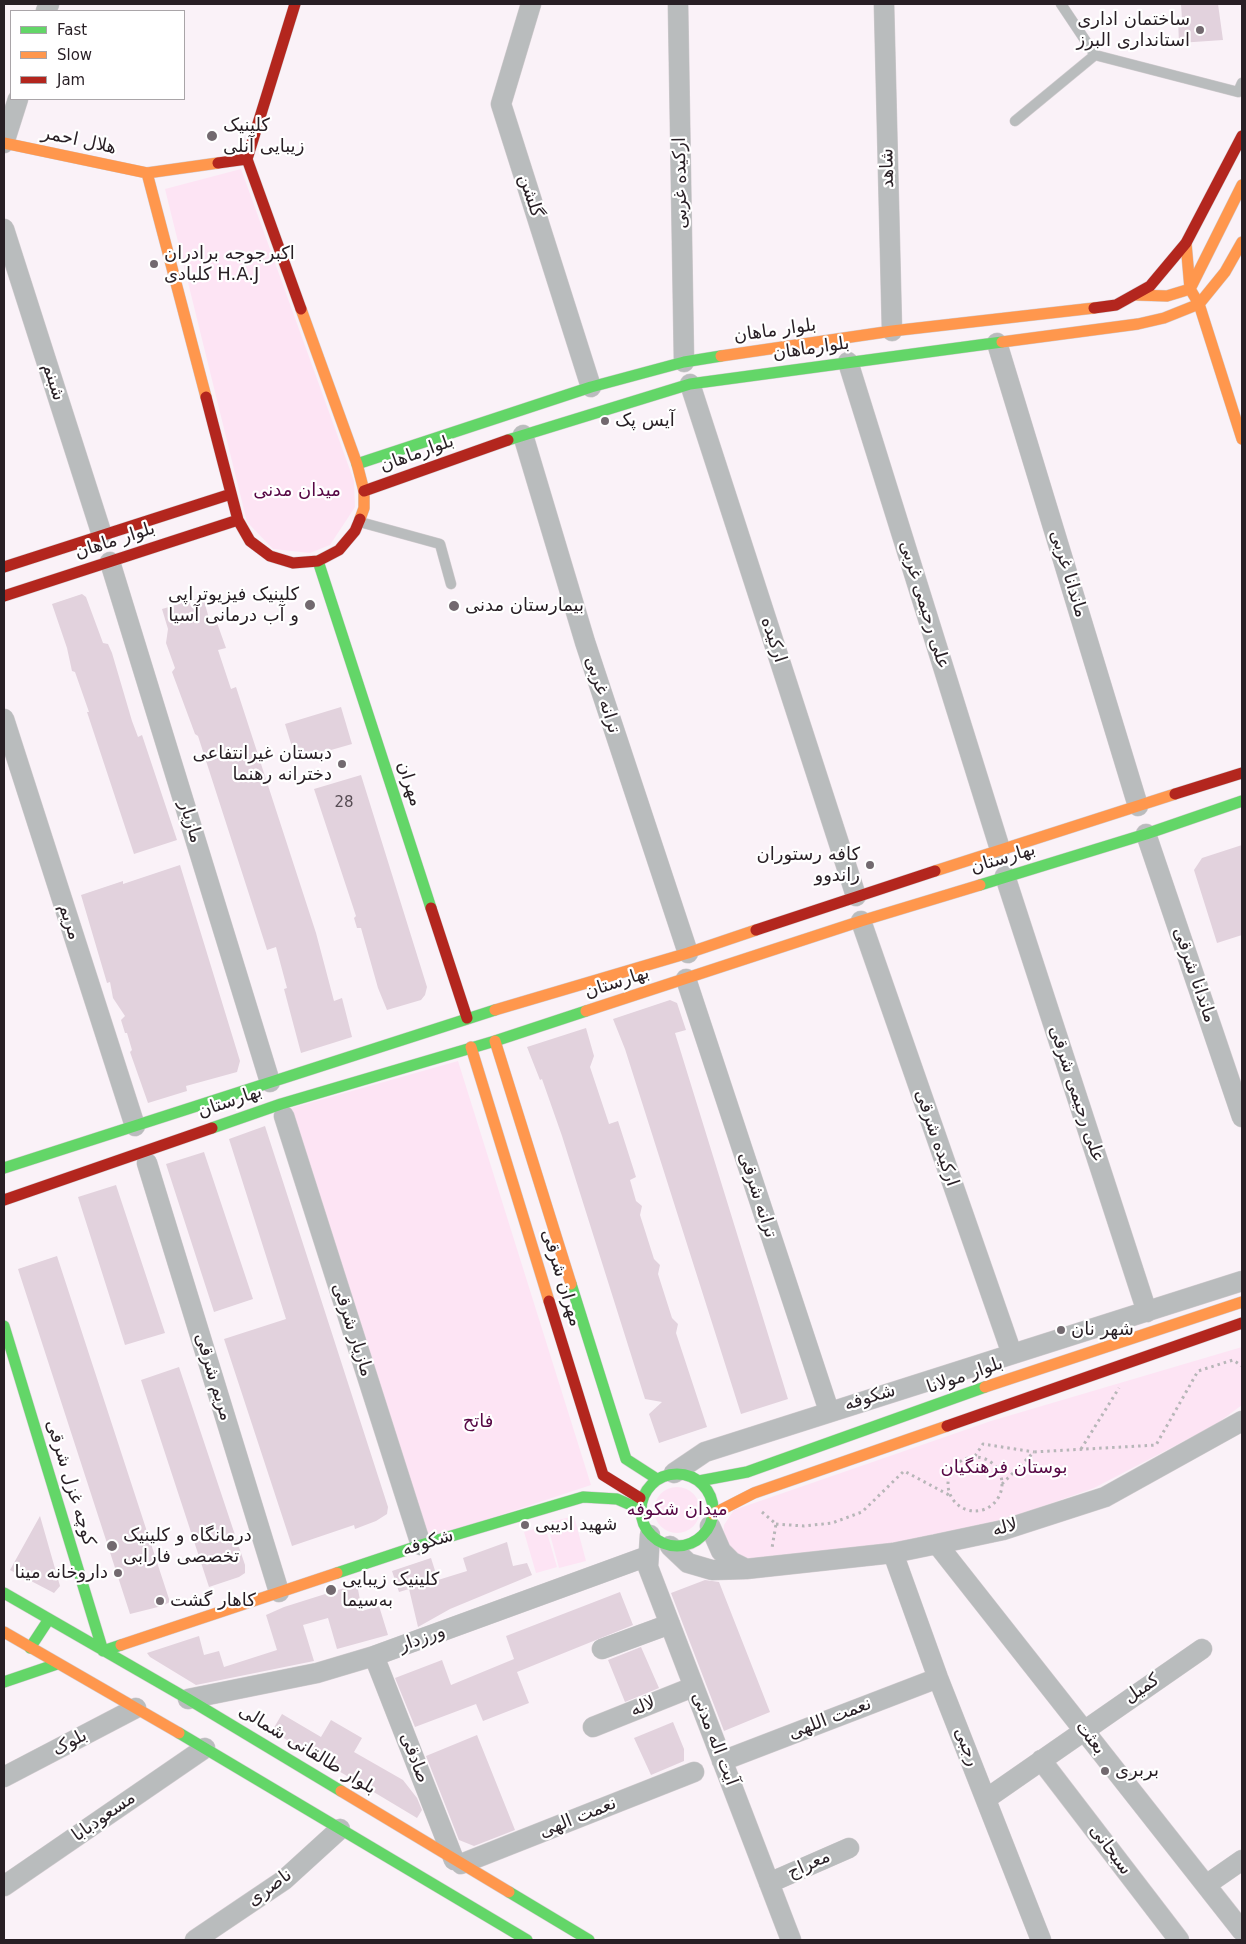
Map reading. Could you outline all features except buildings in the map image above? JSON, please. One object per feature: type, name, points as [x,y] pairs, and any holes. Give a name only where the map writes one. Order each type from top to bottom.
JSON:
[{"type":"main road","points":[[247,159],[147,173],[238,520],[250,542],[270,556],[293,563],[318,561],[339,550],[355,531],[364,508],[364,491],[358,464],[247,159],[295,4]]},
{"type":"main road","name":"بلوار ماهان","points":[[358,464],[592,387],[684,362],[892,331],[1116,305],[1150,286],[1186,243],[1242,136]]},
{"type":"main road","name":"هلال احمر","points":[[4,143],[147,173]]},
{"type":"main road","points":[[1136,295],[1167,296],[1190,289],[1242,185]]},
{"type":"main road","name":"بلوارماهان","points":[[364,491],[522,435],[690,384],[1138,324],[1164,318],[1198,304],[1225,272],[1242,242]]},
{"type":"main road","points":[[1186,243],[1190,289],[1198,304],[1242,439]]},
{"type":"main road","name":"بلوار ماهان","points":[[4,567],[231,494]]},
{"type":"main road","name":"بلوار ماهان","points":[[4,596],[238,520]]},
{"type":"main road","name":"مهران","points":[[318,561],[466,1018]]},
{"type":"main road","name":"بهارستان","points":[[4,1168],[466,1018],[688,953],[1000,849],[1242,774]]},
{"type":"main road","name":"بهارستان","points":[[4,1200],[281,1104],[495,1041],[686,980],[861,921],[1146,834],[1242,801]]},
{"type":"main road","name":"مهران شرقی","points":[[495,1041],[626,1459],[666,1476]]},
{"type":"main road","name":"مهران شرقی","points":[[471,1048],[603,1475],[641,1504]]},
{"type":"main road","name":"بلوار مولانا","points":[[699,1481],[747,1472],[959,1395],[1242,1302]]},
{"type":"main road","points":[[711,1520],[712,1500],[699,1481],[692,1476],[666,1476],[650,1484],[641,1504],[641,1518],[650,1535],[670,1546],[678,1547],[693,1543],[711,1520],[744,1497],[1242,1323]]},
{"type":"main road","name":"کوچه غزل شرقی","points":[[4,1326],[103,1651]]},
{"type":"main road","name":"شکوفه","points":[[103,1651],[420,1545],[583,1497],[617,1499],[641,1504]]},
{"type":"main road","name":"بلوار طالقانی شمالی","points":[[4,1593],[188,1699],[589,1940]]},
{"type":"main road","points":[[30,1648],[49,1620]]},
{"type":"main road","points":[[4,1632],[56,1664],[205,1748],[527,1940]]},
{"type":"main road","points":[[4,1682],[56,1664]]},
{"type":"street","name":"گلشن","points":[[531,4],[500,104],[592,387]]},
{"type":"street","name":"ارکیده غربی","points":[[678,4],[684,362]]},
{"type":"street","name":"شاهد","points":[[884,4],[892,331]]},
{"type":"street","points":[[4,143],[18,100]]},
{"type":"street","name":"شبنم","points":[[4,228],[102,535]]},
{"type":"street","name":"ماندانا غربی","points":[[997,343],[1138,806]]},
{"type":"street","name":"علی رحیمی غربی","points":[[848,362],[1000,849]]},
{"type":"street","name":"ارکیده","points":[[690,384],[856,896]]},
{"type":"street","name":"ترانه غربی","points":[[522,435],[588,651],[688,953]]},
{"type":"street","name":"مازیار","points":[[110,562],[270,1082]]},
{"type":"street","name":"مریم","points":[[4,719],[135,1126]]},
{"type":"street","name":"ماندانا شرقی","points":[[1146,834],[1242,1117]]},
{"type":"street","name":"علی رحیمی شرقی","points":[[1006,876],[1147,1312]]},
{"type":"street","name":"ارکیده شرقی","points":[[861,921],[1012,1354]]},
{"type":"street","name":"ترانه شرقی","points":[[686,980],[828,1411]]},
{"type":"street","name":"مازیار شرقی","points":[[284,1116],[420,1545]]},
{"type":"street","name":"مریم شرقی","points":[[147,1163],[279,1592]]},
{"type":"street","name":"شکوفه","points":[[666,1476],[705,1452],[828,1411],[1242,1281]]},
{"type":"street","name":"لاله","points":[[670,1546],[688,1564],[700,1568],[755,1568],[893,1554],[1002,1530],[1104,1498],[1242,1420]]},
{"type":"street","points":[[711,1520],[721,1550],[732,1562],[755,1568]]},
{"type":"street","name":"آیت اله مدنی","points":[[650,1535],[648,1567],[791,1940]]},
{"type":"street","name":"بعثت","points":[[937,1544],[1242,1931]]},
{"type":"street","name":"رجبی","points":[[893,1554],[1037,1939]]},
{"type":"street","name":"ورزدار","points":[[188,1699],[317,1673],[374,1656],[648,1556]]},
{"type":"street","points":[[602,1649],[670,1624]]},
{"type":"street","name":"کمیل","points":[[986,1800],[1083,1730],[1202,1649]]},
{"type":"street","name":"صادقی","points":[[374,1656],[458,1862]]},
{"type":"street","name":"نعمت اللهی","points":[[722,1761],[938,1678]]},
{"type":"street","name":"لاله","points":[[593,1727],[694,1686]]},
{"type":"street","name":"بلوک","points":[[4,1777],[136,1708]]},
{"type":"street","name":"مسعودبابا","points":[[4,1886],[205,1748]]},
{"type":"street","name":"سبحانی","points":[[1041,1760],[1179,1940]]},
{"type":"street","name":"نعمت الهی","points":[[458,1862],[694,1772]]},
{"type":"street","name":"ناصری","points":[[195,1940],[284,1880],[340,1829]]},
{"type":"street","name":"معراج","points":[[769,1883],[849,1848]]},
{"type":"street","points":[[1206,1885],[1242,1860]]},
{"type":"street","points":[[488,1917],[495,1940]]},
{"type":"lane","points":[[1061,4],[1095,55],[1238,92],[1242,83]]},
{"type":"lane","points":[[1015,121],[1095,55]]},
{"type":"lane","points":[[359,522],[440,544],[451,584]]},
{"type":"path","points":[[975,1456],[983,1444],[1034,1452],[1156,1445],[1198,1371],[1233,1360],[1242,1366]]},
{"type":"path","points":[[1081,1449],[1122,1384]]},
{"type":"path","points":[[1002,1484],[1034,1452]]},
{"type":"path","points":[[975,1456],[985,1458],[994,1464],[1000,1473],[1002,1484],[1000,1494],[994,1503],[985,1510],[975,1512],[964,1509],[955,1503],[947,1484],[949,1474],[956,1464],[964,1458],[975,1456]]},
{"type":"path","points":[[744,1497],[776,1524],[804,1526],[832,1523],[862,1512],[904,1472],[950,1494]]},
{"type":"path","points":[[755,1568],[774,1543],[776,1524]]},
{"type":"green space","name":"میدان مدنی","points":[[241,169],[354,481],[355,507],[330,545],[310,553],[273,549],[247,522],[165,189]]},
{"type":"green space","name":"فاتح","points":[[458,1061],[591,1485],[422,1541],[288,1109]]},
{"type":"green space","name":"بوستان فرهنگیان","points":[[1242,1347],[1242,1405],[1215,1425],[1094,1488],[1016,1516],[930,1537],[822,1555],[740,1560],[723,1537],[724,1525],[734,1510],[991,1421]]},
{"type":"green space","name":"میدان شکوفه","points":[[677,1487],[690,1491],[696,1497],[700,1510],[696,1523],[690,1529],[677,1533],[664,1529],[658,1523],[654,1510],[658,1497],[664,1491]]},
{"type":"green space","points":[[574,1516],[586,1561],[559,1568],[547,1523]]},
{"type":"green space","points":[[545,1526],[557,1567],[536,1573],[524,1532]]},
{"type":"traffic: fast","points":[[508,440],[690,384],[1002,342]]},
{"type":"traffic: fast","points":[[357,464],[591,387],[684,362],[721,356]]},
{"type":"traffic: fast","points":[[318,561],[431,908]]},
{"type":"traffic: fast","points":[[980,885],[1146,834],[1242,801]]},
{"type":"traffic: fast","points":[[4,1168],[495,1010]]},
{"type":"traffic: fast","points":[[212,1128],[281,1104],[495,1041],[586,1011]]},
{"type":"traffic: fast","points":[[571,1284],[626,1459],[657,1479]]},
{"type":"traffic: fast","points":[[4,1326],[103,1651],[121,1645]]},
{"type":"traffic: fast","points":[[699,1481],[747,1472],[985,1387]]},
{"type":"traffic: fast","points":[[684,1474],[703,1484],[711,1496],[713,1510],[711,1524],[703,1536],[691,1544],[670,1546],[651,1536],[643,1524],[641,1503],[651,1484],[663,1476],[684,1474]]},
{"type":"traffic: fast","points":[[337,1573],[421,1545],[583,1497],[617,1499],[640,1509]]},
{"type":"traffic: fast","points":[[4,1593],[188,1699],[341,1791]]},
{"type":"traffic: fast","points":[[30,1648],[49,1619]]},
{"type":"traffic: fast","points":[[4,1682],[57,1664]]},
{"type":"traffic: fast","points":[[179,1733],[527,1940]]},
{"type":"traffic: fast","points":[[509,1892],[589,1940]]},
{"type":"traffic: slow","points":[[4,143],[147,173],[218,163]]},
{"type":"traffic: slow","points":[[147,173],[206,397]]},
{"type":"traffic: slow","points":[[1136,295],[1167,296],[1190,289],[1242,185]]},
{"type":"traffic: slow","points":[[1002,342],[1138,324],[1164,318],[1199,304],[1225,272],[1242,242]]},
{"type":"traffic: slow","points":[[1186,243],[1190,289],[1199,304],[1242,439]]},
{"type":"traffic: slow","points":[[721,356],[892,331],[1094,308]]},
{"type":"traffic: slow","points":[[301,309],[357,464],[364,491],[364,508],[360,519]]},
{"type":"traffic: slow","points":[[935,871],[1175,794]]},
{"type":"traffic: slow","points":[[586,1011],[861,921],[980,885]]},
{"type":"traffic: slow","points":[[495,1010],[688,953],[756,930]]},
{"type":"traffic: slow","points":[[495,1041],[571,1284]]},
{"type":"traffic: slow","points":[[471,1047],[549,1301]]},
{"type":"traffic: slow","points":[[985,1387],[1242,1302]]},
{"type":"traffic: slow","points":[[713,1514],[754,1493],[947,1426]]},
{"type":"traffic: slow","points":[[121,1645],[337,1573]]},
{"type":"traffic: slow","points":[[4,1632],[179,1733]]},
{"type":"traffic: slow","points":[[341,1791],[509,1892]]},
{"type":"traffic: jam","points":[[247,159],[295,4]]},
{"type":"traffic: jam","points":[[1094,308],[1116,305],[1150,286],[1186,243],[1242,136]]},
{"type":"traffic: jam","points":[[218,163],[247,159],[301,309]]},
{"type":"traffic: jam","points":[[206,397],[238,520],[250,541],[270,556],[293,563],[318,561],[339,550],[355,531],[360,519]]},
{"type":"traffic: jam","points":[[364,491],[508,440]]},
{"type":"traffic: jam","points":[[4,567],[231,494]]},
{"type":"traffic: jam","points":[[4,596],[238,520]]},
{"type":"traffic: jam","points":[[1175,794],[1242,773]]},
{"type":"traffic: jam","points":[[756,930],[935,871]]},
{"type":"traffic: jam","points":[[431,908],[467,1018]]},
{"type":"traffic: jam","points":[[4,1200],[212,1128]]},
{"type":"traffic: jam","points":[[549,1301],[603,1475],[640,1498]]},
{"type":"traffic: jam","points":[[947,1426],[1242,1323]]},
{"type":"place","name":"ساختمان اداری استانداری البرز","points":[[1200,30]]},
{"type":"place","name":"کلینیک زیبایی آنلی","points":[[212,136]]},
{"type":"place","name":"اکبرجوجه برادران کلبادی H.A.J","points":[[154,264]]},
{"type":"place","name":"آیس پک","points":[[605,421]]},
{"type":"place","name":"کلینیک فیزیوتراپی و آب درمانی آسیا","points":[[310,605]]},
{"type":"place","name":"بیمارستان مدنی","points":[[454,606]]},
{"type":"place","name":"دبستان غیرانتفاعی دخترانه رهنما","points":[[342,764]]},
{"type":"place","name":"کافه رستوران راندوو","points":[[870,865]]},
{"type":"place","name":"شهر نان","points":[[1061,1330]]},
{"type":"place","name":"شهید ادیبی","points":[[525,1525]]},
{"type":"place","name":"درمانگاه و کلینیک تخصصی فارابی","points":[[112,1546]]},
{"type":"place","name":"داروخانه مینا","points":[[118,1573]]},
{"type":"place","name":"کلینیک زیبایی به‌سیما","points":[[331,1590]]},
{"type":"place","name":"کاهار گشت","points":[[160,1601]]},
{"type":"place","name":"بربری","points":[[1105,1771]]}]
